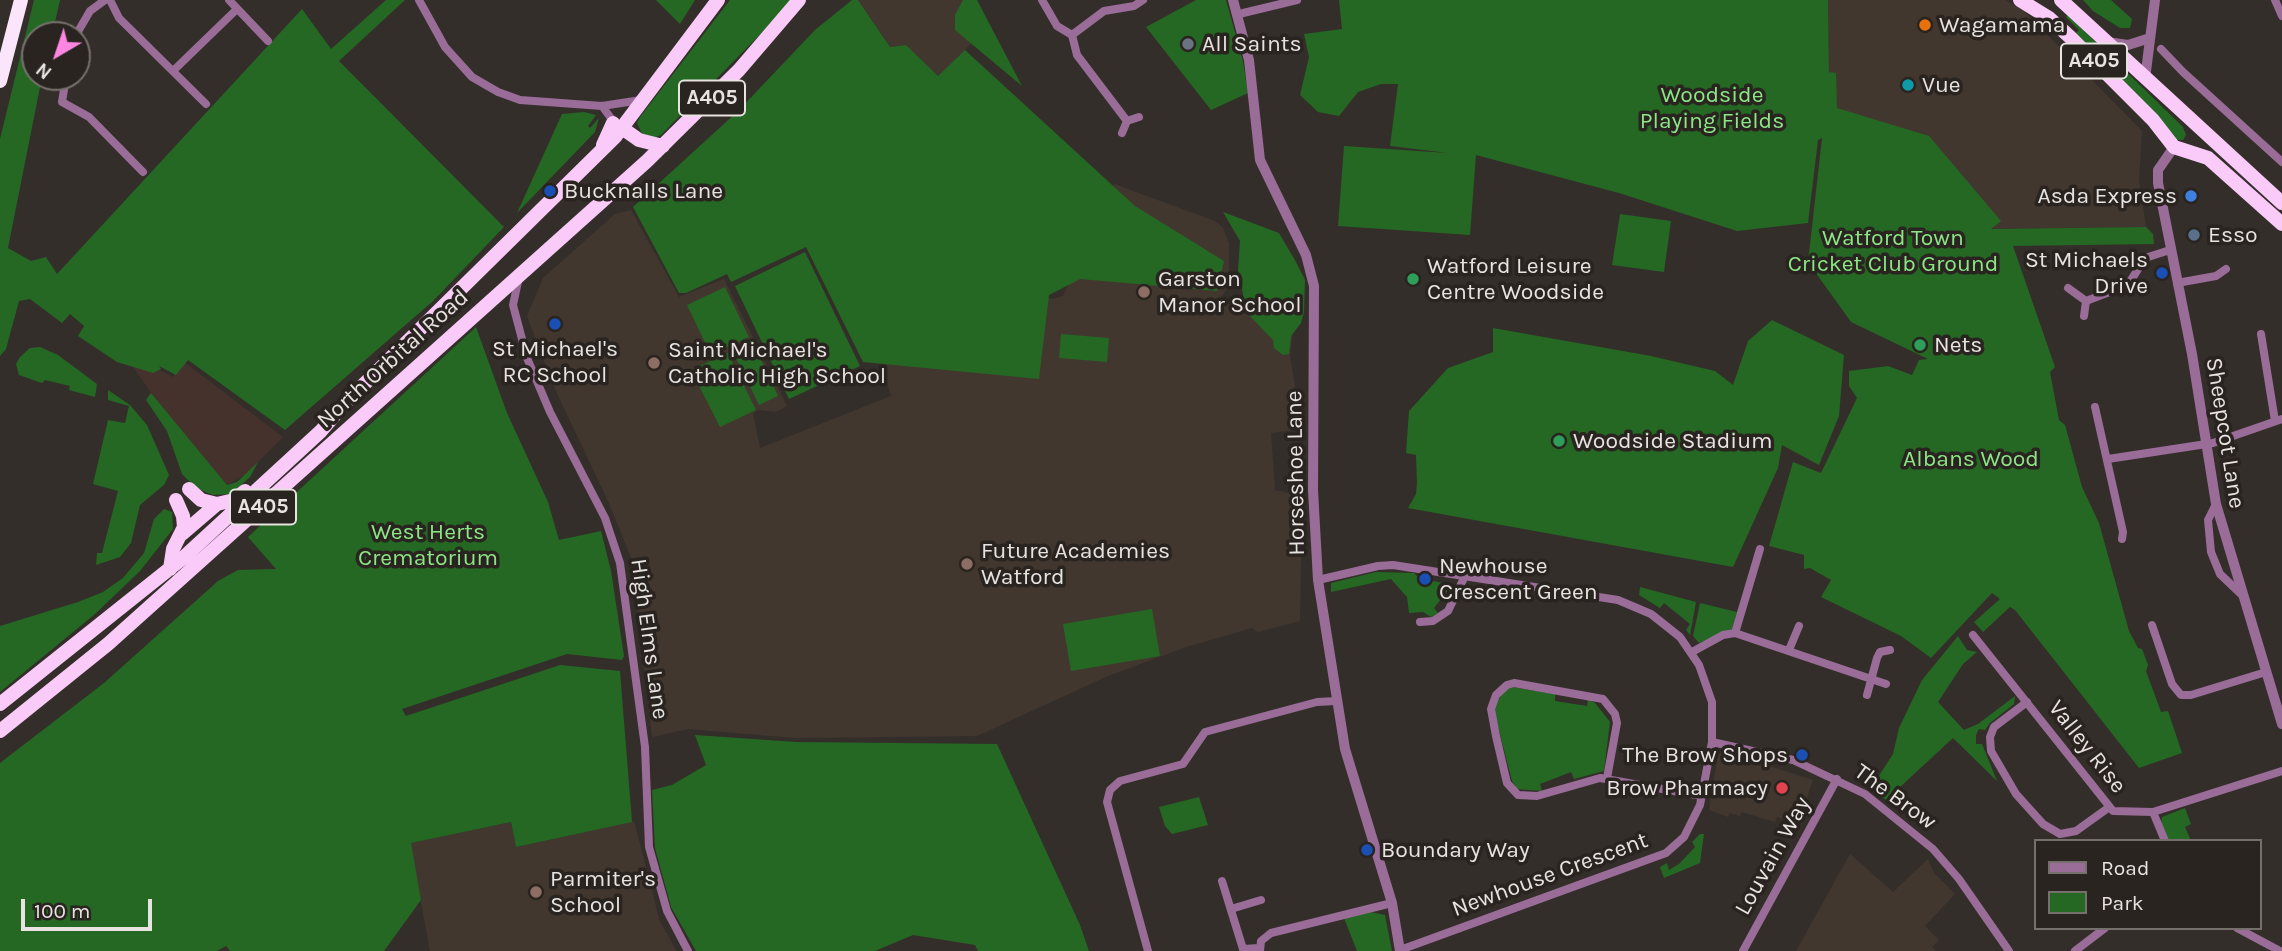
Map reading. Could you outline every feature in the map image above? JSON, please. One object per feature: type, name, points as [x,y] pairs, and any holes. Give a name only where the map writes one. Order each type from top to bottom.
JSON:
[{"type":"highway","points":[[0,81],[21,0]]},
{"type":"highway","name":"North Orbital Road","points":[[0,704],[170,569],[321,431],[346,402],[523,232],[603,147],[718,0]]},
{"type":"highway","name":"North Orbital Road","points":[[0,731],[82,667],[663,146],[739,70],[799,0]]},
{"type":"highway","name":"A405","points":[[2020,0],[2049,18],[2070,37],[2180,148],[2208,158],[2282,224]]},
{"type":"highway","name":"A405","points":[[2062,0],[2145,80],[2282,203]]},
{"type":"highway","points":[[2180,148],[2192,141],[2191,121]]},
{"type":"highway","points":[[618,126],[639,140],[663,146]]},
{"type":"highway","name":"A405","points":[[190,489],[201,500],[218,504],[234,500],[346,402]]},
{"type":"highway","points":[[176,500],[184,520],[182,534]]},
{"type":"highway","points":[[170,569],[173,549],[182,534],[218,504]]},
{"type":"street","points":[[84,21],[90,11],[107,0],[119,18],[206,104]]},
{"type":"street","points":[[229,0],[268,41]]},
{"type":"street","points":[[419,0],[445,47],[486,86],[520,100],[602,106],[643,99]]},
{"type":"street","points":[[1042,0],[1057,26],[1072,35],[1077,55],[1127,121]]},
{"type":"street","points":[[1072,35],[1104,11],[1133,6],[1143,0]]},
{"type":"street","name":"Horseshoe Lane","points":[[1233,0],[1239,14],[1249,60],[1260,160],[1306,255],[1314,286],[1313,489],[1318,580],[1345,749],[1392,903],[1400,951]]},
{"type":"street","points":[[1239,14],[1297,0]]},
{"type":"street","points":[[2145,80],[2155,0]]},
{"type":"street","points":[[2275,0],[2282,16]]},
{"type":"street","points":[[173,71],[237,9]]},
{"type":"street","points":[[2104,41],[2128,45],[2150,38]]},
{"type":"street","points":[[2161,49],[2282,162]]},
{"type":"street","points":[[63,91],[62,102],[89,117],[143,173]]},
{"type":"street","points":[[602,106],[618,126]]},
{"type":"street","points":[[1122,133],[1127,121],[1139,117]]},
{"type":"street","name":"Sheepcot Lane","points":[[2180,148],[2158,170],[2158,183],[2216,504],[2241,594],[2279,704],[2282,724]]},
{"type":"street","points":[[2086,301],[2128,285],[2145,258],[2170,250]]},
{"type":"street","points":[[2177,283],[2216,276],[2226,269]]},
{"type":"street","points":[[492,299],[513,305],[520,275]]},
{"type":"street","points":[[2068,288],[2086,301]]},
{"type":"street","points":[[2084,316],[2086,301]]},
{"type":"street","name":"High Elms Lane","points":[[513,305],[537,384],[605,518],[620,563],[645,747],[649,847],[667,911],[688,951]]},
{"type":"street","points":[[2108,459],[2205,444],[2278,420],[2261,334]]},
{"type":"street","points":[[2095,407],[2123,532],[2122,539]]},
{"type":"street","points":[[2216,504],[2208,520],[2211,552],[2220,574],[2241,594]]},
{"type":"street","points":[[1735,633],[1752,558],[1760,548]]},
{"type":"street","name":"Newhouse Crescent","points":[[1318,580],[1393,565],[1618,600],[1651,614],[1668,625],[1692,652],[1712,702],[1712,742],[1702,796],[1689,829],[1666,853],[1400,951]]},
{"type":"street","points":[[1420,622],[1433,621],[1448,611],[1465,576]]},
{"type":"street","points":[[2152,625],[2172,684],[2181,695],[2191,695],[2266,672]]},
{"type":"street","points":[[1789,650],[1799,626]]},
{"type":"street","points":[[1692,652],[1723,635],[1735,633],[1886,684]]},
{"type":"street","name":"Valley Rise","points":[[1973,635],[2108,808],[2116,813],[2153,812],[2282,771]]},
{"type":"street","points":[[1867,695],[1880,652],[1890,650]]},
{"type":"street","points":[[1607,778],[1616,723],[1615,714],[1603,699],[1514,683],[1507,685],[1496,695],[1492,709],[1507,783],[1511,790],[1527,798],[1587,779],[1607,778],[1702,796]]},
{"type":"street","points":[[1148,951],[1107,803],[1110,790],[1120,781],[1183,764],[1205,733],[1317,702],[1336,701]]},
{"type":"street","points":[[2027,702],[1994,727],[1990,737],[1991,751],[2011,788],[2043,824],[2060,834],[2076,831],[2108,808]]},
{"type":"street","name":"The Brow","points":[[1712,742],[1793,761],[1865,794],[1933,849],[1959,879],[1996,936],[2009,951]]},
{"type":"street","name":"Louvain Way","points":[[1743,951],[1837,779]]},
{"type":"street","points":[[2153,812],[2164,839]]},
{"type":"street","points":[[1222,881],[1243,949],[1259,950],[1264,937],[1271,933],[1392,903]]},
{"type":"street","points":[[1231,909],[1261,900]]},
{"type":"street","points":[[2076,951],[2102,930]]},
{"type":"street","points":[[2242,930],[2280,951]]},
{"type":"shaded area","points":[[858,0],[971,0],[971,44],[938,76],[906,45],[890,47]]},
{"type":"shaded area","points":[[1828,0],[2005,0],[2023,10],[2142,131],[2139,181],[2146,227],[1978,229],[1833,122],[1835,73],[1829,73]]},
{"type":"shaded area","name":"Future Academies Watford","points":[[1114,184],[1215,221],[1223,228],[1229,243],[1229,285],[1220,299],[1250,316],[1293,330],[1290,356],[1302,429],[1271,433],[1275,490],[1302,496],[1300,621],[1258,632],[1252,628],[1186,647],[1108,676],[977,736],[796,738],[688,729],[652,737],[632,560],[608,501],[554,387],[527,316],[543,278],[615,214],[631,210],[679,297],[724,279],[787,406],[776,412],[759,410],[753,413],[760,448],[891,396],[884,371],[884,348],[955,267],[1053,299],[1063,296]]},
{"type":"shaded area","points":[[140,360],[173,377],[184,362],[283,437],[246,474],[227,485],[151,393],[134,368]]},
{"type":"shaded area","points":[[1723,751],[1813,780],[1798,824],[1777,817],[1775,822],[1742,812],[1740,816],[1730,813],[1728,817],[1709,810],[1718,755]]},
{"type":"shaded area","name":"Parmiter's School","points":[[634,821],[660,922],[677,951],[430,951],[410,843],[511,822],[516,847]]},
{"type":"shaded area","points":[[1850,854],[1893,892],[1928,859],[1934,873],[1955,894],[1925,926],[1939,940],[1932,947],[1936,951],[1796,951]]},
{"type":"green space","points":[[34,0],[60,0],[55,21],[29,21]]},
{"type":"green space","points":[[386,0],[405,0],[339,61],[504,227],[433,301],[285,430],[188,360],[176,375],[159,366],[161,369],[153,373],[117,362],[78,336],[84,326],[70,314],[62,323],[30,299],[19,301],[6,349],[0,356],[0,139],[21,53],[21,91],[39,91],[8,248],[31,261],[46,257],[57,274],[302,9],[331,49]]},
{"type":"green space","points":[[656,0],[695,0],[680,24]]},
{"type":"green space","points":[[730,0],[794,0],[661,135],[653,138],[642,134],[637,123],[640,117]]},
{"type":"green space","points":[[852,0],[858,0],[890,47],[906,45],[938,76],[965,50],[1135,206],[1224,261],[1217,291],[1080,279],[1049,295],[1039,379],[863,362],[806,247],[731,282],[727,274],[686,293],[679,293],[633,207],[738,111],[815,30]]},
{"type":"green space","points":[[963,0],[977,0],[1022,86],[955,30],[955,15]]},
{"type":"green space","points":[[1196,0],[1226,0],[1243,61],[1248,93],[1211,110],[1146,27]]},
{"type":"green space","points":[[1339,0],[1828,0],[1829,72],[1836,73],[1837,108],[1929,136],[2001,221],[1991,229],[2146,227],[2153,234],[2154,244],[2013,246],[2055,367],[2050,372],[2059,420],[2065,425],[2082,487],[2099,523],[2129,631],[2138,648],[2142,649],[2148,665],[2146,671],[2161,712],[2168,711],[2182,753],[2139,768],[2015,610],[2010,607],[1983,632],[1974,622],[2000,599],[1992,593],[1931,658],[1901,636],[1821,597],[1831,580],[1810,568],[1804,569],[1804,555],[1769,546],[1793,462],[1821,473],[1857,398],[1849,386],[1849,371],[1888,366],[1912,375],[1919,360],[1928,359],[1851,322],[1808,262],[1822,138],[1818,140],[1808,223],[1737,231],[1619,193],[1476,155],[1470,235],[1338,226],[1344,146],[1448,153],[1390,146],[1398,84],[1381,84],[1358,92],[1339,116],[1318,112],[1300,95],[1309,57],[1304,34],[1342,29]]},
{"type":"green space","points":[[2083,0],[2111,0],[2132,19],[2130,28],[2120,28],[2093,11]]},
{"type":"green space","points":[[2068,15],[2183,127],[2186,135],[2183,140],[2176,140],[2074,35],[2079,30],[2066,17]]},
{"type":"green space","points":[[584,112],[596,115],[588,126],[590,128],[599,118],[595,132],[517,213],[562,114]]},
{"type":"green space","points":[[1223,212],[1279,233],[1305,280],[1304,312],[1301,323],[1291,336],[1289,354],[1283,355],[1274,348],[1273,340],[1247,313],[1238,270],[1240,241]]},
{"type":"green space","points":[[1620,214],[1671,221],[1664,272],[1612,265]]},
{"type":"green space","points":[[805,252],[860,366],[789,399],[735,286]]},
{"type":"green space","points":[[725,287],[749,337],[711,355],[687,305]]},
{"type":"green space","name":"Woodside Stadium","points":[[1772,320],[1844,355],[1839,416],[1819,465],[1782,445],[1778,468],[1733,567],[1408,508],[1416,494],[1417,483],[1416,455],[1406,453],[1409,411],[1448,368],[1493,352],[1493,328],[1651,356],[1715,371],[1733,385],[1748,341]]},
{"type":"green space","name":"West Herts Crematorium","points":[[476,327],[507,413],[548,502],[559,540],[601,531],[611,571],[624,656],[622,660],[567,654],[402,709],[406,716],[560,665],[620,671],[632,822],[516,847],[511,822],[411,843],[421,900],[384,951],[230,951],[226,946],[217,951],[0,951],[0,763],[104,683],[218,581],[238,570],[276,569],[248,537]]},
{"type":"green space","points":[[1061,334],[1109,338],[1107,362],[1059,358]]},
{"type":"green space","points":[[752,340],[778,396],[759,405],[732,350]]},
{"type":"green space","points":[[40,347],[58,355],[97,384],[95,397],[69,390],[70,386],[45,380],[42,383],[19,375],[16,364],[20,357],[30,348]]},
{"type":"green space","points":[[728,353],[756,410],[720,427],[691,370]]},
{"type":"green space","points":[[108,390],[130,405],[147,425],[169,475],[164,485],[140,505],[131,543],[120,557],[96,565],[97,553],[102,553],[118,491],[93,484],[108,420],[125,423],[129,406],[108,400]]},
{"type":"green space","points":[[151,393],[227,485],[237,482],[258,462],[250,477],[231,494],[213,495],[196,488],[182,474],[167,431],[146,400]]},
{"type":"green space","points":[[164,509],[172,512],[173,529],[140,571],[95,614],[0,692],[0,626],[78,602],[103,592],[123,578],[144,553],[154,519]]},
{"type":"green space","points":[[1376,572],[1414,573],[1419,578],[1457,586],[1455,592],[1448,590],[1434,608],[1438,613],[1431,617],[1423,612],[1409,613],[1407,597],[1391,579],[1331,592],[1331,583]]},
{"type":"green space","points":[[1640,587],[1696,602],[1690,635],[1686,630],[1690,624],[1664,603],[1660,608],[1639,595]]},
{"type":"green space","points":[[1700,603],[1737,612],[1732,629],[1699,643],[1693,636]]},
{"type":"green space","points":[[1152,609],[1160,656],[1071,671],[1063,624]]},
{"type":"green space","points":[[1958,636],[1967,650],[1977,652],[1963,664],[1938,702],[1964,730],[1978,724],[2015,696],[2014,704],[1985,730],[1979,729],[1976,735],[1976,744],[1982,744],[1997,781],[1953,738],[1886,800],[1871,788],[1893,754],[1899,728],[1922,680]]},
{"type":"green space","points":[[1512,687],[1555,694],[1555,701],[1587,706],[1588,699],[1595,703],[1610,722],[1604,771],[1574,779],[1571,772],[1540,784],[1542,791],[1517,789],[1512,781],[1495,715],[1495,706],[1503,691]]},
{"type":"green space","points":[[695,735],[796,742],[997,744],[1080,925],[1089,951],[978,951],[975,945],[913,935],[875,951],[696,951],[671,907],[655,848],[652,790],[672,785],[706,765]]},
{"type":"green space","points":[[1199,797],[1208,825],[1172,834],[1165,826],[1159,807]]},
{"type":"green space","points":[[2185,808],[2191,824],[2185,827],[2190,839],[2167,839],[2161,824],[2162,817]]},
{"type":"green space","points":[[1700,834],[1704,834],[1700,863],[1664,878],[1660,867],[1667,863],[1669,870],[1679,864],[1695,847],[1692,842]]},
{"type":"green space","points":[[1371,912],[1385,915],[1392,951],[1357,951],[1344,918]]},
{"type":"place","name":"Wagamama","points":[[1925,25]]},
{"type":"place","name":"All Saints","points":[[1188,44]]},
{"type":"place","name":"Vue","points":[[1908,85]]},
{"type":"place","name":"Bucknalls Lane","points":[[550,191]]},
{"type":"place","name":"Asda Express","points":[[2191,196]]},
{"type":"place","name":"Esso","points":[[2194,235]]},
{"type":"place","name":"St Michaels Drive","points":[[2162,273]]},
{"type":"place","name":"Watford Leisure Centre Woodside","points":[[1413,279]]},
{"type":"place","name":"Garston Manor School","points":[[1144,292]]},
{"type":"place","name":"St Michael's RC School","points":[[555,324]]},
{"type":"place","name":"Nets","points":[[1920,345]]},
{"type":"place","name":"Saint Michael's Catholic High School","points":[[654,363]]},
{"type":"place","name":"Woodside Stadium","points":[[1559,441]]},
{"type":"place","name":"Future Academies Watford","points":[[967,564]]},
{"type":"place","name":"Newhouse Crescent Green","points":[[1425,579]]},
{"type":"place","name":"The Brow Shops","points":[[1802,755]]},
{"type":"place","name":"Brow Pharmacy","points":[[1782,788]]},
{"type":"place","name":"Boundary Way","points":[[1367,850]]},
{"type":"place","name":"Parmiter's School","points":[[536,892]]},
{"type":"park label","name":"Woodside Playing Fields","points":[[1712,108]]},
{"type":"park label","name":"Watford Town Cricket Club Ground","points":[[1893,251]]},
{"type":"park label","name":"Albans Wood","points":[[1971,459]]}]
